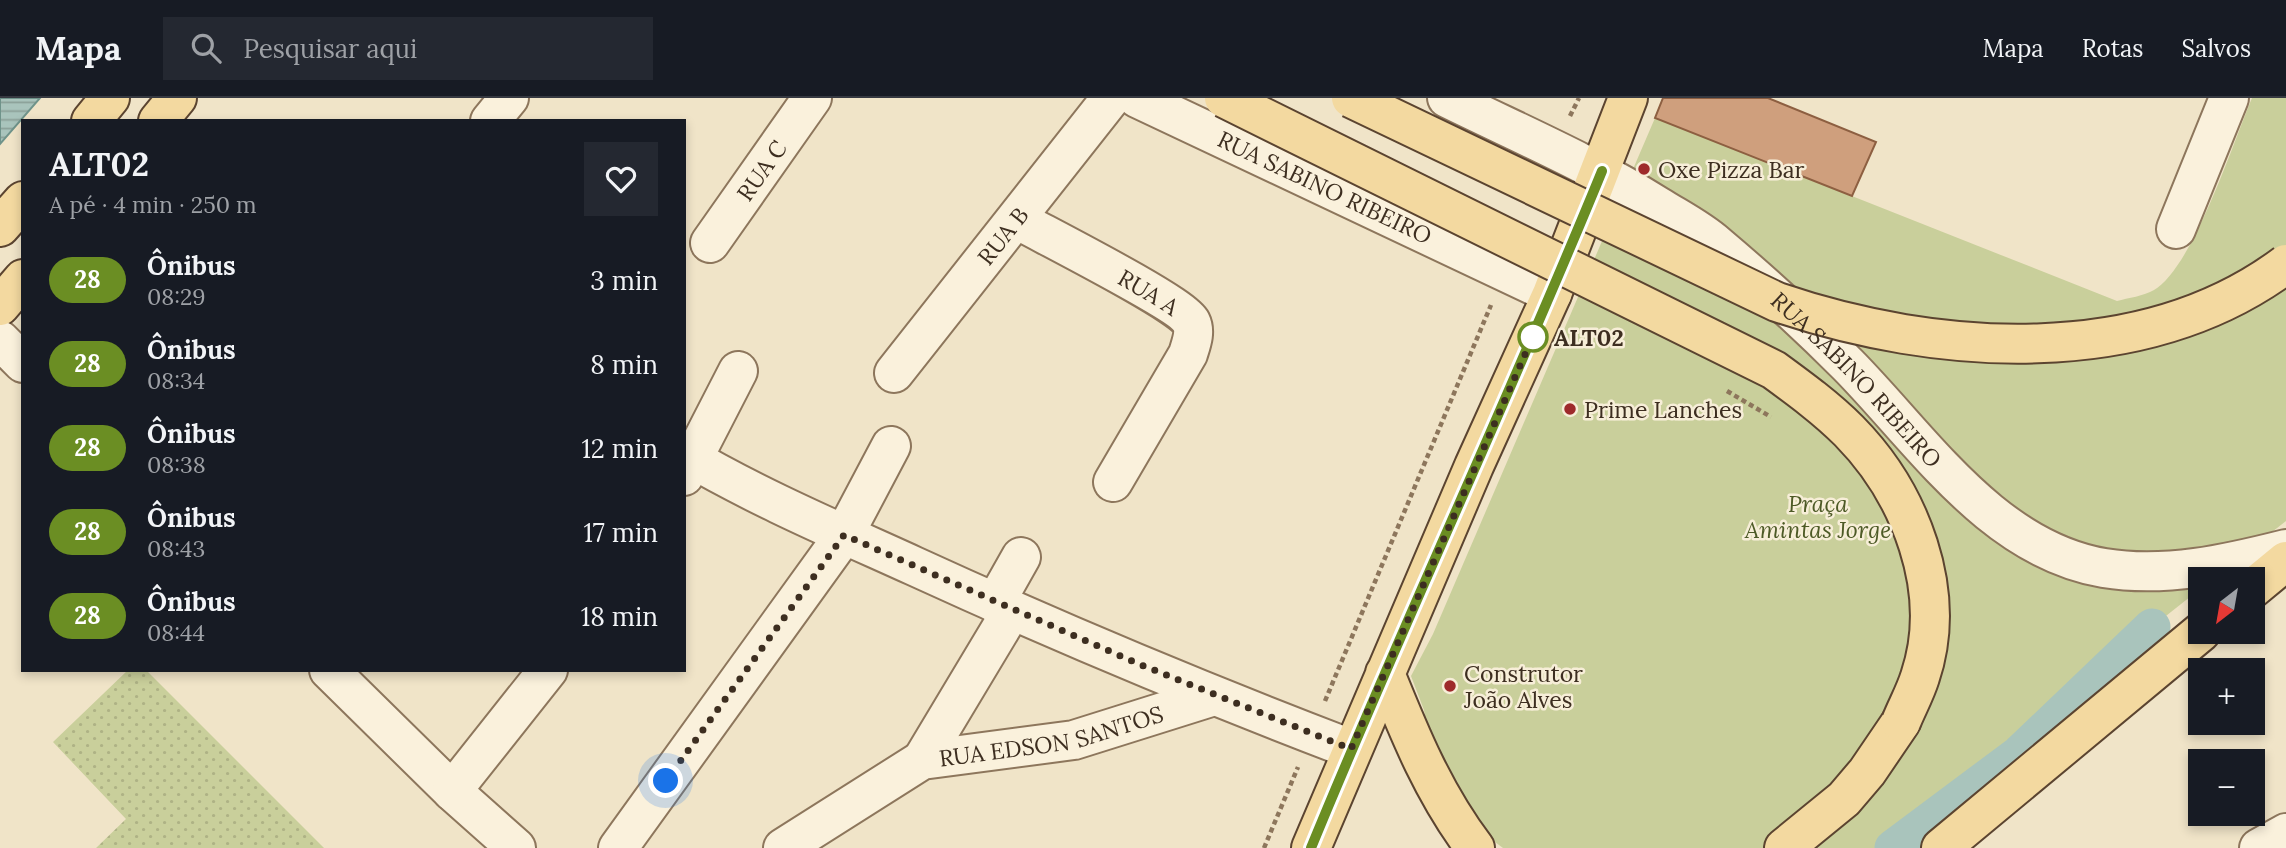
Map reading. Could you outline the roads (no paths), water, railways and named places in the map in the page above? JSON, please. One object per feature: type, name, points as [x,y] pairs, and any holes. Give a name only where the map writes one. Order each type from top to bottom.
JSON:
[{"type":"main road","points":[[93,119],[110,98]]},
{"type":"main road","points":[[160,119],[177,98]]},
{"type":"main road","points":[[1224,98],[1774,370],[1851,432],[1876,464],[1906,511],[1927,587],[1929,622],[1920,677],[1901,722],[1867,772],[1844,799],[1784,848]]},
{"type":"main road","points":[[1351,98],[1777,302],[1838,322],[1893,332],[1957,341],[2059,344],[2123,333],[2180,318],[2224,300],[2286,264]]},
{"type":"main road","points":[[1311,848],[1351,749],[1552,294],[1602,171],[1628,98]]},
{"type":"main road","points":[[0,227],[21,203]]},
{"type":"main road","points":[[0,306],[21,281]]},
{"type":"main road","points":[[2265,578],[2286,561]]},
{"type":"main road","points":[[1941,848],[2188,643]]},
{"type":"main road","points":[[1385,673],[1433,785],[1452,818],[1475,848]]},
{"type":"street","points":[[492,119],[509,98]]},
{"type":"street","name":"RUA C","points":[[710,243],[812,98]]},
{"type":"street","name":"RUA B","points":[[894,373],[1018,220],[1111,98]]},
{"type":"street","name":"RUA SABINO RIBEIRO","points":[[1137,98],[1552,294]]},
{"type":"street","name":"RUA SABINO RIBEIRO","points":[[1447,98],[1602,171],[1713,242],[1849,366],[1962,487],[2009,526],[2039,546],[2102,568],[2135,571],[2201,568],[2286,549]]},
{"type":"street","points":[[2176,229],[2229,98]]},
{"type":"street","name":"RUA A","points":[[1018,220],[1152,294],[1184,313],[1191,322],[1192,336],[1188,354],[1113,482]]},
{"type":"street","points":[[0,340],[21,361]]},
{"type":"street","points":[[738,371],[688,464],[1004,606],[1214,696],[1351,749]]},
{"type":"street","points":[[618,848],[844,535],[891,446]]},
{"type":"street","points":[[922,760],[1004,606],[1021,557]]},
{"type":"street","points":[[331,672],[452,791],[516,848]]},
{"type":"street","points":[[452,791],[546,672]]},
{"type":"street","name":"RUA EDSON SANTOS","points":[[783,848],[922,760],[1074,740],[1214,696]]},
{"type":"street","points":[[2259,848],[2286,833]]},
{"type":"water","points":[[0,98],[40,98],[21,119],[0,144]]},
{"type":"waterway","points":[[1893,848],[2019,754],[2152,627]]},
{"type":"place","name":"Oxe Pizza Bar","points":[[1644,169]]},
{"type":"place","name":"ALT02","points":[[1533,337]]},
{"type":"place","name":"Prime Lanches","points":[[1570,409]]},
{"type":"place","name":"Construtor João Alves","points":[[1450,686]]},
{"type":"park label","name":"Praça Amintas Jorge","points":[[1818,516]]}]
